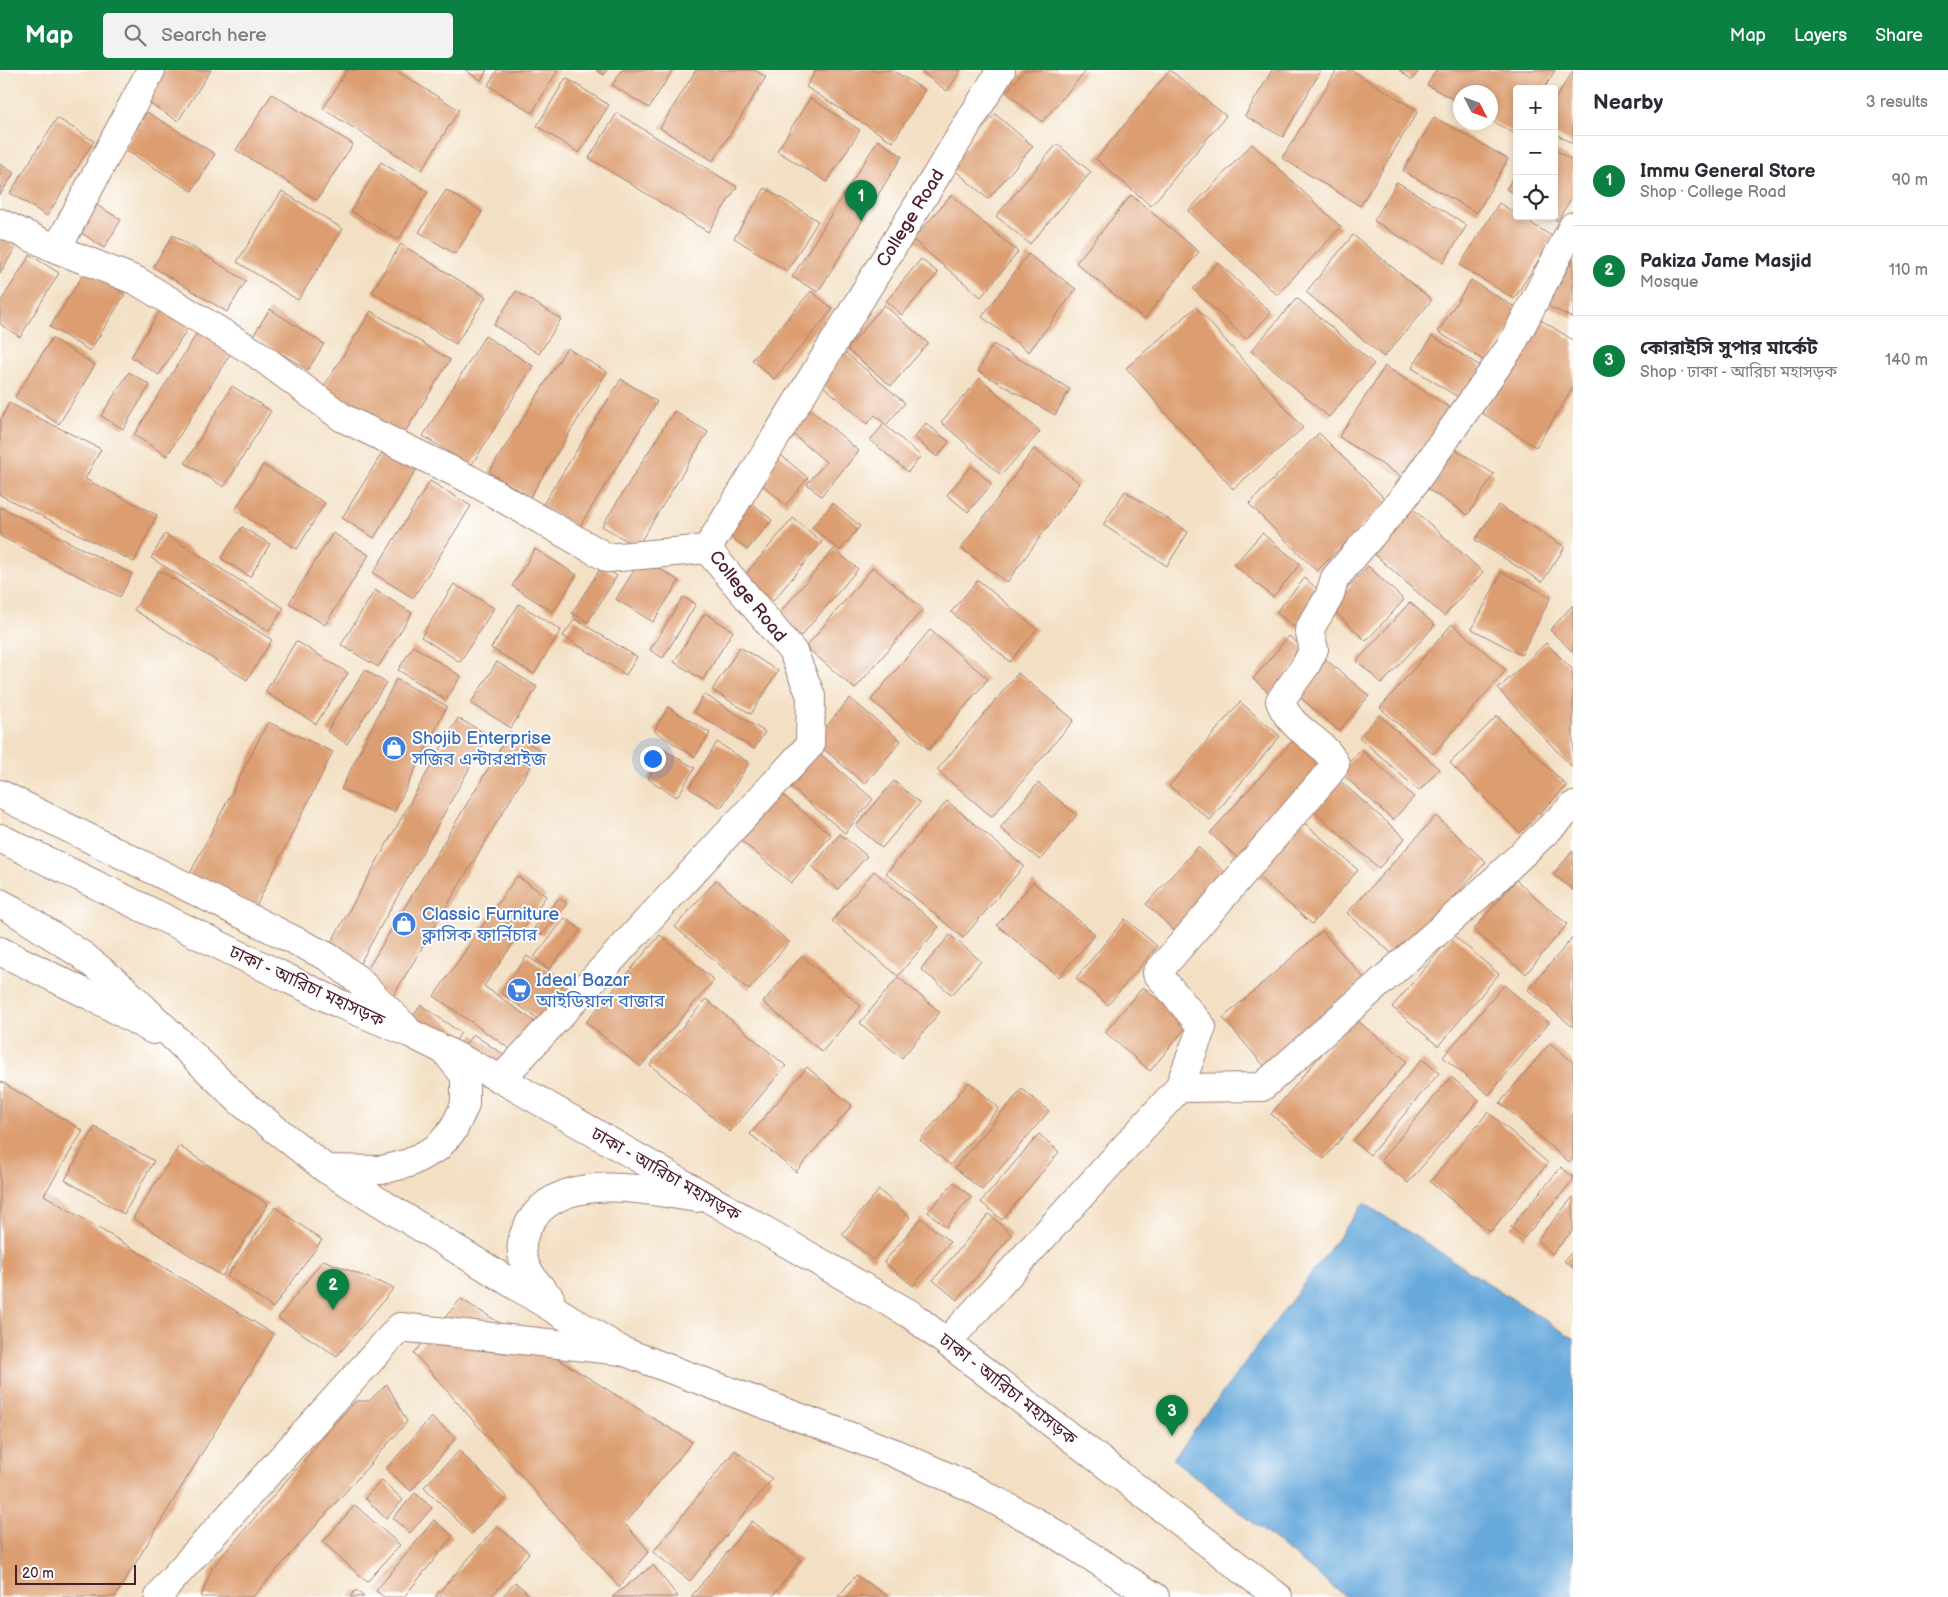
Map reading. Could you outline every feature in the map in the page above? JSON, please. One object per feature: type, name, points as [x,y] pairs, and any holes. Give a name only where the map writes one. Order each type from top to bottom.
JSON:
[{"type":"main road","points":[[57,249],[151,70]]},
{"type":"main road","name":"College Road","points":[[501,1079],[810,745],[812,696],[793,652],[707,549],[1001,70]]},
{"type":"main road","points":[[0,223],[57,249],[137,280],[257,354],[343,418],[469,479],[608,558],[707,549]]},
{"type":"main road","points":[[947,1342],[1179,1088],[1202,1027],[1157,973],[1329,773],[1334,764],[1330,755],[1293,724],[1284,712],[1280,701],[1306,665],[1314,649],[1309,630],[1329,597],[1335,578],[1405,496],[1511,346],[1573,226]]},
{"type":"main road","points":[[0,794],[328,958],[358,979],[412,1034]]},
{"type":"main road","points":[[1179,1088],[1262,1087],[1479,895],[1573,806]]},
{"type":"main road","name":"ঢাকা - আরিচা মহাসড়ক","points":[[0,838],[340,1004],[412,1034],[501,1079],[910,1314],[1278,1597]]},
{"type":"main road","points":[[0,904],[13,910],[82,955],[124,989],[241,1102],[326,1169],[622,1351],[892,1452],[960,1483],[1041,1525],[1155,1597]]},
{"type":"main road","points":[[0,951],[97,999],[188,1049]]},
{"type":"main road","points":[[326,1169],[382,1170],[409,1163],[437,1148],[454,1130],[465,1105],[465,1076],[444,1050]]},
{"type":"main road","points":[[570,1318],[542,1290],[525,1267],[522,1251],[521,1243],[530,1219],[551,1200],[576,1189],[611,1187],[712,1200]]},
{"type":"main road","points":[[159,1597],[167,1584],[400,1327],[622,1351]]},
{"type":"water","points":[[1364,1203],[1573,1338],[1573,1597],[1346,1597],[1173,1459]]},
{"type":"building","points":[[163,70],[211,70],[178,121],[144,100]]},
{"type":"building","points":[[347,70],[395,70],[459,110],[422,170],[323,109]]},
{"type":"building","points":[[465,70],[487,70],[481,80]]},
{"type":"building","points":[[497,70],[558,70],[532,113],[488,85]]},
{"type":"building","points":[[596,70],[607,70],[604,75]]},
{"type":"building","points":[[622,70],[673,70],[649,108],[612,85]]},
{"type":"building","points":[[696,70],[754,70],[766,77],[713,161],[660,128]]},
{"type":"building","points":[[816,70],[892,70],[925,90],[893,142],[806,87]]},
{"type":"building","points":[[919,70],[961,70],[947,91]]},
{"type":"building","points":[[1025,70],[1087,70],[1042,122],[1006,92]]},
{"type":"building","points":[[1170,70],[1226,116],[1151,206],[1096,159]]},
{"type":"building","points":[[1272,70],[1321,70],[1283,137],[1245,116]]},
{"type":"building","points":[[1337,70],[1351,70],[1418,111],[1360,206],[1282,158]]},
{"type":"building","points":[[1399,70],[1419,70],[1412,80]]},
{"type":"building","points":[[1436,70],[1555,70],[1546,85],[1513,85],[1513,133],[1498,124],[1498,85],[1453,85],[1453,99],[1427,85]]},
{"type":"building","points":[[1573,71],[1573,144],[1558,135],[1558,95]]},
{"type":"building","points":[[566,78],[609,105],[579,153],[537,126]]},
{"type":"building","points":[[272,94],[353,144],[317,200],[236,150]]},
{"type":"building","points":[[810,98],[860,130],[827,182],[777,151]]},
{"type":"building","points":[[147,112],[215,154],[192,191],[124,149]]},
{"type":"building","points":[[617,113],[737,187],[708,232],[589,158]]},
{"type":"building","points":[[995,114],[1033,146],[988,199],[950,166]]},
{"type":"building","points":[[1434,117],[1453,128],[1453,130],[1457,130],[1508,159],[1477,213],[1403,171]]},
{"type":"building","points":[[57,118],[94,141],[47,216],[10,193]]},
{"type":"building","points":[[878,140],[902,156],[818,292],[792,277]]},
{"type":"building","points":[[1057,144],[1091,172],[1030,244],[996,216]]},
{"type":"building","points":[[1252,144],[1341,227],[1277,295],[1188,211]]},
{"type":"building","points":[[1558,152],[1573,161],[1573,196],[1558,219]]},
{"type":"building","points":[[381,162],[428,192],[398,240],[351,211]]},
{"type":"building","points":[[0,164],[14,173],[0,195]]},
{"type":"building","points":[[1513,178],[1513,193],[1506,189]]},
{"type":"building","points":[[1397,182],[1467,225],[1443,263],[1374,221]]},
{"type":"building","points":[[765,188],[818,221],[787,271],[734,238]]},
{"type":"building","points":[[446,190],[482,212],[455,254],[419,232]]},
{"type":"building","points":[[282,191],[343,229],[298,300],[237,262]]},
{"type":"building","points":[[951,195],[1018,252],[981,297],[913,240]]},
{"type":"building","points":[[1131,195],[1199,252],[1144,319],[1076,263]]},
{"type":"building","points":[[1499,203],[1513,212],[1513,220],[1526,220],[1553,237],[1514,299],[1460,265]]},
{"type":"building","points":[[97,205],[121,220],[104,248],[80,232]]},
{"type":"building","points":[[173,235],[246,281],[227,312],[153,267]]},
{"type":"building","points":[[1353,235],[1432,300],[1384,357],[1306,292]]},
{"type":"building","points":[[0,237],[16,247],[0,273]]},
{"type":"building","points":[[401,244],[486,297],[456,344],[372,292]]},
{"type":"building","points":[[1028,254],[1076,289],[1029,352],[982,317]]},
{"type":"building","points":[[30,255],[59,273],[20,337],[0,324],[0,303]]},
{"type":"building","points":[[921,259],[938,273],[902,315],[886,301]]},
{"type":"building","points":[[1573,259],[1573,318],[1548,306]]},
{"type":"building","points":[[1218,262],[1271,313],[1246,339],[1193,289]]},
{"type":"building","points":[[86,270],[125,294],[90,351],[50,327]]},
{"type":"building","points":[[1471,280],[1521,311],[1488,363],[1438,332]]},
{"type":"building","points":[[516,291],[561,319],[539,354],[494,325]]},
{"type":"building","points":[[811,291],[833,309],[774,379],[752,360]]},
{"type":"building","points":[[1297,298],[1374,364],[1329,417],[1251,351]]},
{"type":"building","points":[[884,305],[928,343],[891,386],[847,349]]},
{"type":"building","points":[[1196,307],[1303,428],[1233,489],[1126,368]]},
{"type":"building","points":[[161,309],[189,326],[159,375],[131,357]]},
{"type":"building","points":[[270,309],[324,344],[308,370],[253,336]]},
{"type":"building","points":[[371,311],[450,360],[402,437],[323,388]]},
{"type":"building","points":[[1541,320],[1573,340],[1573,388],[1536,447],[1482,413]]},
{"type":"building","points":[[199,330],[232,351],[167,456],[134,435]]},
{"type":"building","points":[[485,336],[533,366],[471,466],[423,436]]},
{"type":"building","points":[[1432,336],[1482,367],[1461,399],[1412,368]]},
{"type":"building","points":[[52,338],[95,365],[59,424],[15,397]]},
{"type":"building","points":[[993,344],[1070,389],[1055,415],[978,371]]},
{"type":"building","points":[[567,348],[607,372],[530,497],[489,472]]},
{"type":"building","points":[[846,353],[905,403],[886,425],[875,415],[867,424],[820,383]]},
{"type":"building","points":[[1385,366],[1452,409],[1406,480],[1339,437]]},
{"type":"building","points":[[129,372],[150,385],[123,429],[101,416]]},
{"type":"building","points":[[980,378],[1040,432],[1001,475],[941,422]]},
{"type":"building","points":[[621,379],[657,402],[578,529],[542,506]]},
{"type":"building","points":[[232,386],[271,411],[224,487],[185,463]]},
{"type":"building","points":[[9,403],[101,449],[85,479],[157,515],[134,562],[0,495],[0,421]]},
{"type":"building","points":[[803,403],[859,451],[821,496],[807,484],[826,462],[784,426]]},
{"type":"building","points":[[674,411],[708,432],[637,547],[602,526]]},
{"type":"building","points":[[926,423],[949,442],[937,457],[914,437]]},
{"type":"building","points":[[884,424],[921,456],[908,472],[870,440]]},
{"type":"building","points":[[1319,433],[1387,501],[1317,571],[1249,504]]},
{"type":"building","points":[[1452,447],[1494,474],[1468,515],[1426,488]]},
{"type":"building","points":[[1034,449],[1080,483],[1007,582],[961,548]]},
{"type":"building","points":[[384,450],[416,470],[374,538],[342,518]]},
{"type":"building","points":[[776,451],[808,478],[786,505],[754,478]]},
{"type":"building","points":[[263,465],[325,503],[297,549],[235,510]]},
{"type":"building","points":[[971,466],[992,484],[968,512],[947,495]]},
{"type":"building","points":[[430,481],[471,506],[413,598],[373,573]]},
{"type":"building","points":[[1125,491],[1188,532],[1167,566],[1103,525]]},
{"type":"building","points":[[749,501],[772,520],[747,550],[724,531]]},
{"type":"building","points":[[833,503],[860,526],[840,551],[812,527]]},
{"type":"building","points":[[1498,505],[1565,547],[1542,582],[1475,540]]},
{"type":"building","points":[[0,507],[132,574],[120,597],[0,536]]},
{"type":"building","points":[[1413,509],[1483,572],[1444,616],[1373,553]]},
{"type":"building","points":[[793,518],[822,542],[773,601],[744,576]]},
{"type":"building","points":[[242,527],[270,544],[250,577],[221,558]]},
{"type":"building","points":[[333,533],[369,555],[325,625],[289,603]]},
{"type":"building","points":[[1262,533],[1300,564],[1273,597],[1234,565]]},
{"type":"building","points":[[165,534],[284,608],[269,631],[151,558]]},
{"type":"building","points":[[535,549],[577,575],[553,612],[512,586]]},
{"type":"building","points":[[834,549],[858,569],[801,636],[777,616]]},
{"type":"building","points":[[642,557],[679,581],[653,622],[616,599]]},
{"type":"building","points":[[602,566],[617,576],[588,622],[572,613]]},
{"type":"building","points":[[1368,566],[1404,600],[1366,641],[1330,607]]},
{"type":"building","points":[[873,567],[923,609],[855,689],[806,647]]},
{"type":"building","points":[[159,570],[272,640],[247,680],[134,610]]},
{"type":"building","points":[[1502,572],[1551,597],[1521,655],[1472,629]]},
{"type":"building","points":[[1305,578],[1324,595],[1296,629],[1276,612]]},
{"type":"building","points":[[978,580],[1037,629],[1010,662],[951,612]]},
{"type":"building","points":[[454,584],[494,608],[460,662],[421,637]]},
{"type":"building","points":[[375,590],[412,613],[378,667],[341,645]]},
{"type":"building","points":[[683,597],[696,604],[663,658],[650,650]]},
{"type":"building","points":[[1410,602],[1435,625],[1382,684],[1357,661]]},
{"type":"building","points":[[519,604],[561,630],[534,674],[491,648]]},
{"type":"building","points":[[1573,605],[1573,652],[1550,630]]},
{"type":"building","points":[[705,613],[733,631],[703,680],[674,662]]},
{"type":"building","points":[[575,619],[637,657],[626,675],[563,636]]},
{"type":"building","points":[[1452,624],[1506,670],[1433,754],[1380,708]]},
{"type":"building","points":[[930,630],[988,679],[929,749],[871,700]]},
{"type":"building","points":[[1289,636],[1307,651],[1270,694],[1253,679]]},
{"type":"building","points":[[296,641],[348,673],[316,724],[265,692]]},
{"type":"building","points":[[1546,643],[1573,670],[1573,768],[1498,689]]},
{"type":"building","points":[[413,646],[461,676],[446,700],[398,670]]},
{"type":"building","points":[[740,647],[778,671],[751,714],[712,690]]},
{"type":"building","points":[[1323,657],[1369,696],[1339,731],[1293,691]]},
{"type":"building","points":[[497,662],[537,687],[511,728],[471,703]]},
{"type":"building","points":[[365,670],[386,683],[347,744],[327,731]]},
{"type":"building","points":[[1018,673],[1074,720],[992,817],[937,770]]},
{"type":"building","name":"Shojib Enterprise সজিব এন্টারপ্রাইজ","points":[[396,679],[447,706],[394,812],[341,789]]},
{"type":"building","points":[[704,694],[765,732],[754,749],[694,712]]},
{"type":"building","points":[[850,698],[901,741],[865,784],[814,741]]},
{"type":"building","points":[[1240,702],[1280,736],[1210,820],[1169,786]]},
{"type":"building","points":[[668,707],[710,733],[695,757],[654,731]]},
{"type":"building","points":[[1379,715],[1439,769],[1419,791],[1359,737]]},
{"type":"building","points":[[1497,716],[1567,786],[1520,833],[1450,763]]},
{"type":"building","points":[[458,718],[488,735],[355,972],[324,955]]},
{"type":"building","points":[[268,722],[333,752],[251,916],[183,887]]},
{"type":"building","points":[[510,732],[540,750],[392,998],[361,980]]},
{"type":"building","points":[[1295,738],[1325,765],[1240,860],[1210,833]]},
{"type":"building","points":[[717,742],[749,763],[721,808],[689,788]]},
{"type":"building","points":[[812,747],[873,799],[845,833],[783,781]]},
{"type":"building","points":[[1361,749],[1414,797],[1393,820],[1340,772]]},
{"type":"building","points":[[666,751],[695,768],[677,797],[648,779]]},
{"type":"building","points":[[894,781],[920,803],[882,848],[856,826]]},
{"type":"building","points":[[1340,781],[1405,838],[1379,868],[1314,812]]},
{"type":"building","points":[[1038,783],[1077,815],[1040,860],[1000,828]]},
{"type":"building","points":[[778,791],[831,835],[791,883],[738,838]]},
{"type":"building","points":[[947,801],[1024,866],[963,938],[886,873]]},
{"type":"building","points":[[1436,816],[1486,862],[1398,959],[1347,913]]},
{"type":"building","points":[[1302,821],[1358,870],[1312,924],[1256,875]]},
{"type":"building","points":[[840,834],[867,856],[838,889],[812,867]]},
{"type":"building","points":[[1198,847],[1228,875],[1176,932],[1146,904]]},
{"type":"building","points":[[1573,851],[1573,890],[1553,874]]},
{"type":"building","points":[[874,871],[939,927],[898,976],[832,921]]},
{"type":"building","points":[[517,876],[546,896],[484,986],[538,1024],[517,1054],[434,996]]},
{"type":"building","points":[[716,880],[789,942],[749,990],[675,927]]},
{"type":"building","points":[[1516,880],[1567,924],[1526,974],[1473,930]]},
{"type":"building","points":[[1033,882],[1095,934],[1059,977],[997,925]]},
{"type":"building","points":[[559,898],[567,904],[542,935],[534,928]]},
{"type":"building","points":[[565,918],[581,930],[549,969],[534,957]]},
{"type":"building","points":[[1125,919],[1157,946],[1108,1005],[1076,978]]},
{"type":"building","points":[[1322,931],[1365,979],[1265,1067],[1223,1018]]},
{"type":"building","points":[[660,935],[714,980],[640,1067],[586,1022]]},
{"type":"building","points":[[950,935],[981,961],[952,995],[921,969]]},
{"type":"building","points":[[1453,935],[1499,974],[1438,1046],[1392,1007]]},
{"type":"building","points":[[1573,937],[1573,1027],[1528,990]]},
{"type":"building","points":[[527,956],[569,985],[543,1022],[501,993]]},
{"type":"building","points":[[802,956],[861,1006],[822,1052],[763,1002]]},
{"type":"building","points":[[898,977],[940,1012],[902,1058],[860,1023]]},
{"type":"building","points":[[1504,985],[1549,1023],[1489,1095],[1443,1057]]},
{"type":"building","points":[[1143,987],[1188,1025],[1150,1071],[1105,1032]]},
{"type":"building","points":[[706,999],[786,1066],[730,1132],[650,1065]]},
{"type":"building","points":[[421,1005],[461,1033],[451,1047],[411,1019]]},
{"type":"building","points":[[1353,1017],[1407,1061],[1324,1159],[1271,1114]]},
{"type":"building","points":[[473,1034],[507,1057],[494,1078],[459,1053]]},
{"type":"building","points":[[1550,1043],[1573,1062],[1573,1158],[1569,1162],[1500,1103]]},
{"type":"building","points":[[1422,1059],[1439,1073],[1370,1155],[1353,1141]]},
{"type":"building","points":[[807,1067],[852,1106],[796,1172],[750,1134]]},
{"type":"building","points":[[1451,1077],[1479,1100],[1408,1183],[1381,1160]]},
{"type":"building","points":[[0,1081],[83,1131],[44,1195],[274,1334],[115,1597],[0,1597]]},
{"type":"building","points":[[969,1082],[999,1108],[950,1165],[920,1140]]},
{"type":"building","points":[[1022,1089],[1049,1111],[982,1190],[955,1168]]},
{"type":"building","points":[[1488,1112],[1548,1163],[1490,1232],[1430,1182]]},
{"type":"building","points":[[95,1127],[154,1161],[124,1214],[65,1180]]},
{"type":"building","points":[[1039,1134],[1059,1152],[1002,1220],[981,1202]]},
{"type":"building","points":[[179,1146],[268,1204],[222,1276],[133,1218]]},
{"type":"building","points":[[1561,1167],[1573,1177],[1573,1180],[1524,1238],[1511,1227]]},
{"type":"building","points":[[954,1182],[971,1197],[946,1227],[928,1212]]},
{"type":"building","points":[[879,1190],[910,1217],[873,1260],[842,1234]]},
{"type":"building","points":[[1573,1197],[1573,1230],[1552,1254],[1537,1240]]},
{"type":"building","points":[[275,1207],[322,1240],[273,1308],[227,1276]]},
{"type":"building","points":[[989,1214],[1012,1235],[957,1300],[933,1280]]},
{"type":"building","points":[[921,1218],[950,1242],[913,1286],[884,1262]]},
{"type":"building","points":[[1573,1251],[1573,1268],[1564,1261]]},
{"type":"building","points":[[323,1260],[394,1288],[337,1356],[278,1318]]},
{"type":"building","points":[[461,1299],[692,1442],[625,1524],[649,1551],[619,1587],[414,1353]]},
{"type":"building","points":[[387,1384],[407,1422],[253,1597],[201,1597],[212,1568],[337,1421],[356,1401],[369,1401]]},
{"type":"building","points":[[431,1417],[456,1438],[411,1491],[386,1469]]},
{"type":"building","points":[[735,1450],[772,1479],[690,1581],[653,1552]]},
{"type":"building","points":[[459,1451],[507,1497],[471,1534],[424,1487]]},
{"type":"building","points":[[382,1480],[403,1500],[386,1519],[365,1498]]},
{"type":"building","points":[[415,1493],[432,1508],[410,1533],[393,1518]]},
{"type":"building","points":[[355,1505],[400,1545],[367,1582],[323,1542]]},
{"type":"building","points":[[434,1520],[453,1536],[404,1597],[384,1597],[376,1591]]},
{"type":"building","points":[[752,1521],[801,1560],[772,1597],[691,1597]]},
{"type":"building","points":[[497,1526],[529,1553],[491,1597],[435,1597]]},
{"type":"building","points":[[653,1565],[678,1597],[612,1597]]},
{"type":"building","points":[[856,1575],[889,1597],[838,1597]]},
{"type":"building","points":[[515,1582],[532,1597],[502,1597]]},
{"type":"building","points":[[356,1590],[364,1597],[350,1597]]},
{"type":"place","name":"Immu General Store","points":[[861,221]]},
{"type":"place","name":"Shojib Enterprise সজিব এন্টারপ্রাইজ","points":[[394,748]]},
{"type":"place","name":"Classic Furniture ক্লাসিক ফার্নিচার","points":[[404,924]]},
{"type":"place","name":"Ideal Bazar আইডিয়াল বাজার","points":[[519,990]]},
{"type":"place","name":"Pakiza Jame Masjid","points":[[333,1310]]},
{"type":"place","name":"কোরাইসি সুপার মার্কেট","points":[[1172,1436]]}]
